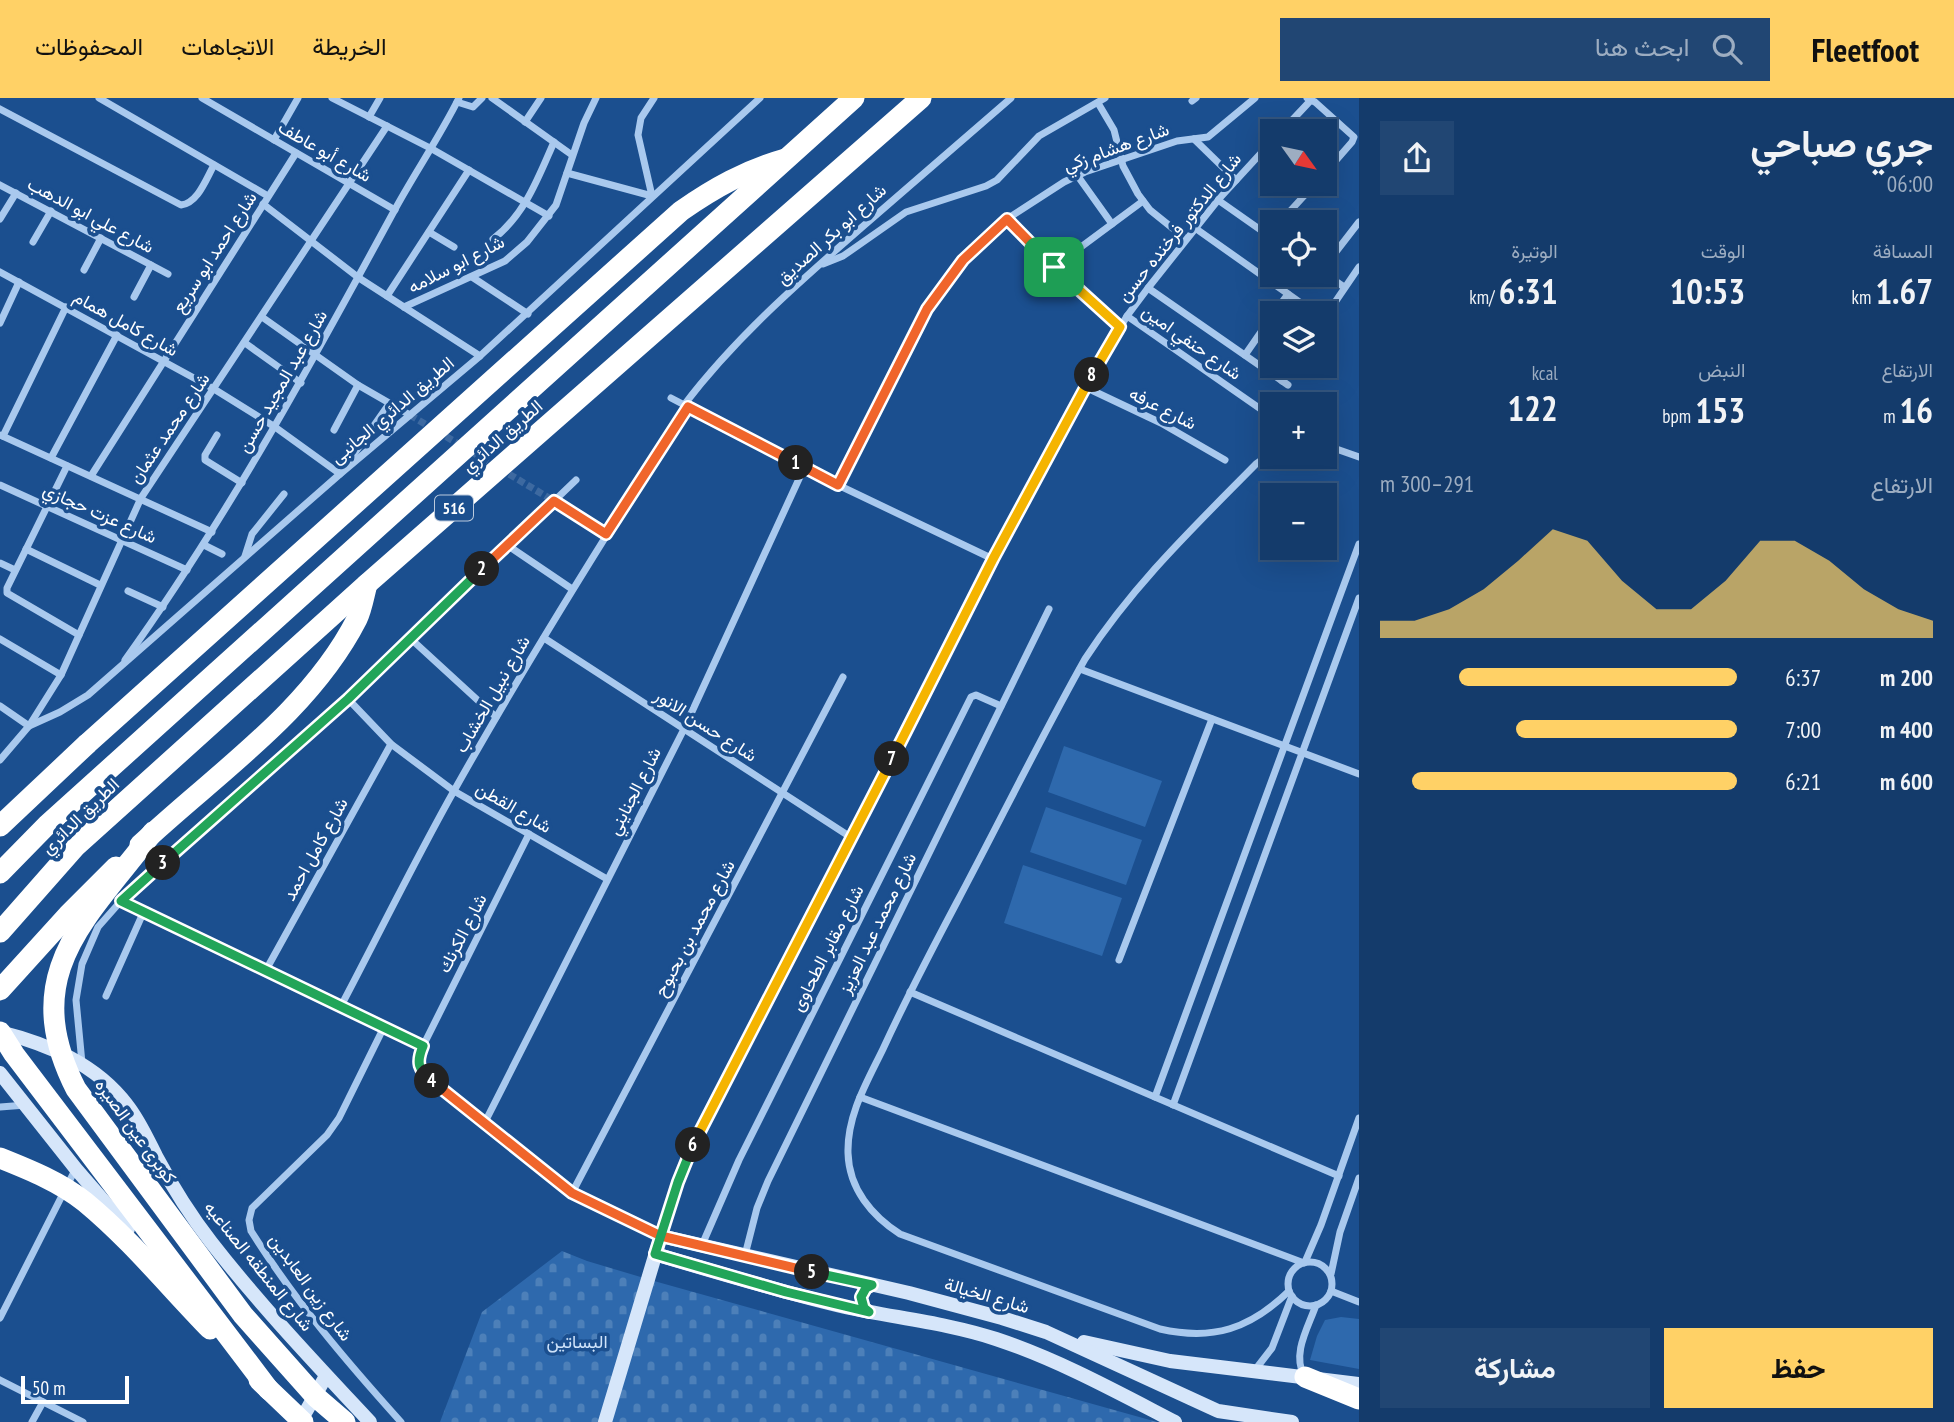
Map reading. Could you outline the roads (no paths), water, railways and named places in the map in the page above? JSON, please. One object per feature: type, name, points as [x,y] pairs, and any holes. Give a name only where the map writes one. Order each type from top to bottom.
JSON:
[{"type":"highway","name":"الطريق الدائري","points":[[0,873],[47,825],[854,98]]},
{"type":"highway","name":"الطريق الدائري","points":[[0,932],[75,847],[368,584],[921,98]]},
{"type":"highway","points":[[0,826],[672,218],[729,180],[757,167],[785,159]]},
{"type":"highway","points":[[0,990],[77,906],[153,832],[263,736],[305,692],[358,618],[368,584]]},
{"type":"highway","points":[[0,843],[16,816],[36,791]]},
{"type":"highway","name":"كوبرى عين الصيره","points":[[153,832],[82,923],[62,959],[55,985],[53,1012],[56,1039],[64,1065],[76,1088],[243,1315],[316,1397],[345,1422]]},
{"type":"highway","points":[[0,1032],[269,1390]]},
{"type":"highway","points":[[0,1158],[43,1175],[84,1201],[120,1234],[299,1422]]},
{"type":"highway","points":[[1305,1377],[1359,1399]]},
{"type":"street","points":[[99,98],[268,196]]},
{"type":"street","name":"شارع أبو عاطف","points":[[202,98],[395,210]]},
{"type":"street","points":[[274,140],[298,98]]},
{"type":"street","points":[[332,98],[432,149],[549,216]]},
{"type":"street","points":[[369,117],[380,98]]},
{"type":"street","points":[[458,100],[473,107],[482,98]]},
{"type":"street","points":[[492,98],[572,155]]},
{"type":"street","points":[[526,122],[541,98]]},
{"type":"street","name":"شارع ابو سلامه","points":[[404,307],[505,261],[527,242],[556,205],[572,155],[596,98]]},
{"type":"street","points":[[567,173],[652,196],[638,135],[642,118],[653,98]]},
{"type":"street","name":"شارع ابو بكر الصديق","points":[[686,406],[711,369],[739,338],[1011,98]]},
{"type":"street","name":"شارع هشام زكي","points":[[838,485],[927,309],[963,260],[1007,219],[1077,175],[1181,140],[1213,135],[1255,98]]},
{"type":"street","name":"الطريق الدائري الجانبى","points":[[29,726],[88,695],[117,671],[245,557],[528,314],[756,99]]},
{"type":"street","points":[[1292,119],[1309,99],[1333,119]]},
{"type":"street","name":"شارع عبد المجيد حسن","points":[[117,671],[163,607],[242,483],[301,383],[458,100]]},
{"type":"street","points":[[818,266],[843,256],[906,212],[986,186],[996,180],[1040,136],[1102,100],[1114,130],[1121,159],[1143,201],[1186,239]]},
{"type":"street","points":[[0,109],[181,205],[194,200],[214,165]]},
{"type":"street","points":[[1337,123],[1354,137],[1337,159]]},
{"type":"street","name":"شارع محمد عثمان","points":[[0,760],[29,726],[61,675],[141,498],[387,126]]},
{"type":"street","points":[[1194,139],[1236,180]]},
{"type":"street","points":[[493,239],[513,222],[526,203],[554,142]]},
{"type":"street","name":"شارع احمد ابو سريع","points":[[91,476],[296,153]]},
{"type":"street","name":"شارع الدكتور فرخنده حسن","points":[[661,1236],[678,1182],[700,1129],[852,838],[993,559],[1085,387],[1120,327],[1147,288],[1218,200],[1260,154]]},
{"type":"street","points":[[387,296],[469,170]]},
{"type":"street","points":[[1077,175],[1112,224]]},
{"type":"street","name":"شارع علي ابو الدهب","points":[[0,185],[168,274]]},
{"type":"street","points":[[0,219],[16,193]]},
{"type":"street","points":[[1291,210],[1304,196]]},
{"type":"street","points":[[1218,200],[1260,227]]},
{"type":"street","points":[[1054,267],[1143,201]]},
{"type":"street","points":[[263,204],[359,278],[480,356]]},
{"type":"street","points":[[33,242],[51,211]]},
{"type":"street","points":[[1007,219],[1054,267],[1120,327]]},
{"type":"street","points":[[1337,250],[1359,222]]},
{"type":"street","points":[[1195,228],[1297,301]]},
{"type":"street","points":[[429,232],[454,247]]},
{"type":"street","points":[[84,270],[101,238]]},
{"type":"street","points":[[134,297],[151,265]]},
{"type":"street","points":[[1335,301],[1359,267]]},
{"type":"street","name":"شارع كامل همام","points":[[0,272],[214,389],[275,427],[341,474]]},
{"type":"street","points":[[472,277],[528,314]]},
{"type":"street","points":[[0,323],[19,282]]},
{"type":"street","points":[[1337,282],[1344,287]]},
{"type":"street","points":[[1147,288],[1260,366]]},
{"type":"street","points":[[1282,301],[1287,294]]},
{"type":"street","points":[[66,307],[2,436],[212,531]]},
{"type":"street","name":"شارع حنفي امين","points":[[1127,316],[1260,410]]},
{"type":"street","points":[[262,317],[358,385],[410,415]]},
{"type":"street","points":[[1245,355],[1260,333]]},
{"type":"street","points":[[51,458],[117,335]]},
{"type":"street","points":[[244,344],[301,383]]},
{"type":"street","points":[[334,430],[358,385]]},
{"type":"street","name":"شارع عرفه","points":[[1085,387],[1161,423],[1225,460]]},
{"type":"street","points":[[671,398],[838,485],[993,559]]},
{"type":"street","points":[[341,474],[389,404]]},
{"type":"street","name":"شارع نبيل الخشاب","points":[[341,1006],[454,791],[572,589],[686,406]]},
{"type":"street","points":[[217,435],[205,455],[205,460],[242,483]]},
{"type":"street","points":[[1337,449],[1359,457]]},
{"type":"street","points":[[1260,461],[1142,581],[1104,630],[1080,669],[910,992],[852,1116],[848,1155],[851,1174],[859,1193],[870,1209],[900,1234],[1160,1329],[1179,1333],[1209,1333],[1238,1327],[1291,1294]]},
{"type":"street","points":[[67,466],[7,588],[7,593],[79,635]]},
{"type":"street","name":"شارع الجنايني","points":[[484,1124],[684,729],[804,468]]},
{"type":"street","points":[[82,1064],[76,1000],[82,964],[98,928],[121,901],[348,699],[576,480]]},
{"type":"street","name":"شارع عزت حجازي","points":[[0,485],[187,570]]},
{"type":"street","points":[[245,557],[252,534],[284,494]]},
{"type":"street","points":[[554,501],[606,534]]},
{"type":"street","points":[[1155,1097],[1359,544]]},
{"type":"street","points":[[204,545],[222,554]]},
{"type":"street","points":[[507,545],[572,589]]},
{"type":"street","points":[[26,549],[100,585]]},
{"type":"street","points":[[0,563],[16,570]]},
{"type":"street","points":[[128,591],[163,607]]},
{"type":"street","points":[[1173,1105],[1359,598]]},
{"type":"street","name":"شارع محمد عبد العزيز","points":[[745,1255],[757,1208],[768,1181],[1049,609]]},
{"type":"street","name":"شارع حسن الانور","points":[[544,638],[852,838]]},
{"type":"street","points":[[0,639],[61,675]]},
{"type":"street","points":[[411,639],[496,718]]},
{"type":"street","points":[[1080,669],[1359,774]]},
{"type":"street","name":"شارع محمد بن بحبوح","points":[[572,1193],[843,677]]},
{"type":"street","name":"شارع مقابر الطحاوى","points":[[702,1245],[739,1160],[971,697],[976,695],[1001,706]]},
{"type":"street","name":"شارع القطن","points":[[348,699],[391,744],[454,791],[607,879]]},
{"type":"street","points":[[0,706],[29,726]]},
{"type":"street","points":[[1119,960],[1212,719]]},
{"type":"street","name":"شارع كامل احمد","points":[[266,970],[391,744]]},
{"type":"street","name":"شارع الكرنك","points":[[423,1046],[529,834]]},
{"type":"street","points":[[121,901],[423,1046],[417,1063],[419,1070],[484,1124],[572,1193],[661,1236],[605,1422]]},
{"type":"street","points":[[106,996],[144,911]]},
{"type":"street","points":[[910,992],[1339,1176]]},
{"type":"street","name":"شارع زين العابدين","points":[[384,1027],[333,1127],[313,1150],[260,1199],[252,1208],[249,1220],[251,1231],[305,1310],[334,1348],[401,1422]]},
{"type":"street","name":"شارع المنطقه الصناعيه","points":[[0,1032],[44,1044],[82,1064],[106,1082],[126,1103],[138,1119],[181,1200],[208,1239],[251,1292],[370,1422]]},
{"type":"street","points":[[0,1073],[76,1169],[299,1422],[327,1376]]},
{"type":"street","points":[[860,1097],[1304,1262],[1320,1264],[1331,1275]]},
{"type":"street","points":[[0,1107],[26,1105]]},
{"type":"street","points":[[1254,1371],[1272,1348],[1291,1294],[1289,1277],[1297,1266],[1304,1262],[1359,1118]]},
{"type":"street","points":[[0,1318],[76,1169]]},
{"type":"street","points":[[1291,1294],[1303,1305],[1316,1305],[1331,1292],[1331,1275],[1340,1231],[1359,1178]]},
{"type":"street","name":"شارع الخيالة","points":[[661,1236],[957,1305],[1046,1332],[1218,1411],[1292,1422]]},
{"type":"street","points":[[655,1254],[825,1302],[947,1325],[1038,1354],[1175,1422]]},
{"type":"street","points":[[825,1302],[833,1286],[829,1275]]},
{"type":"street","points":[[869,1312],[864,1308],[861,1297],[866,1288],[872,1285]]},
{"type":"street","points":[[1331,1292],[1359,1302]]},
{"type":"street","points":[[1305,1377],[1299,1352],[1316,1305]]},
{"type":"street","points":[[1046,1332],[1147,1357],[1359,1384]]},
{"type":"street","points":[[0,1380],[83,1422]]},
{"type":"street","points":[[32,1422],[43,1402]]},
{"type":"tunnel","points":[[410,415],[554,501]]},
{"type":"park label","name":"البساتين","points":[[577,1341]]}]
